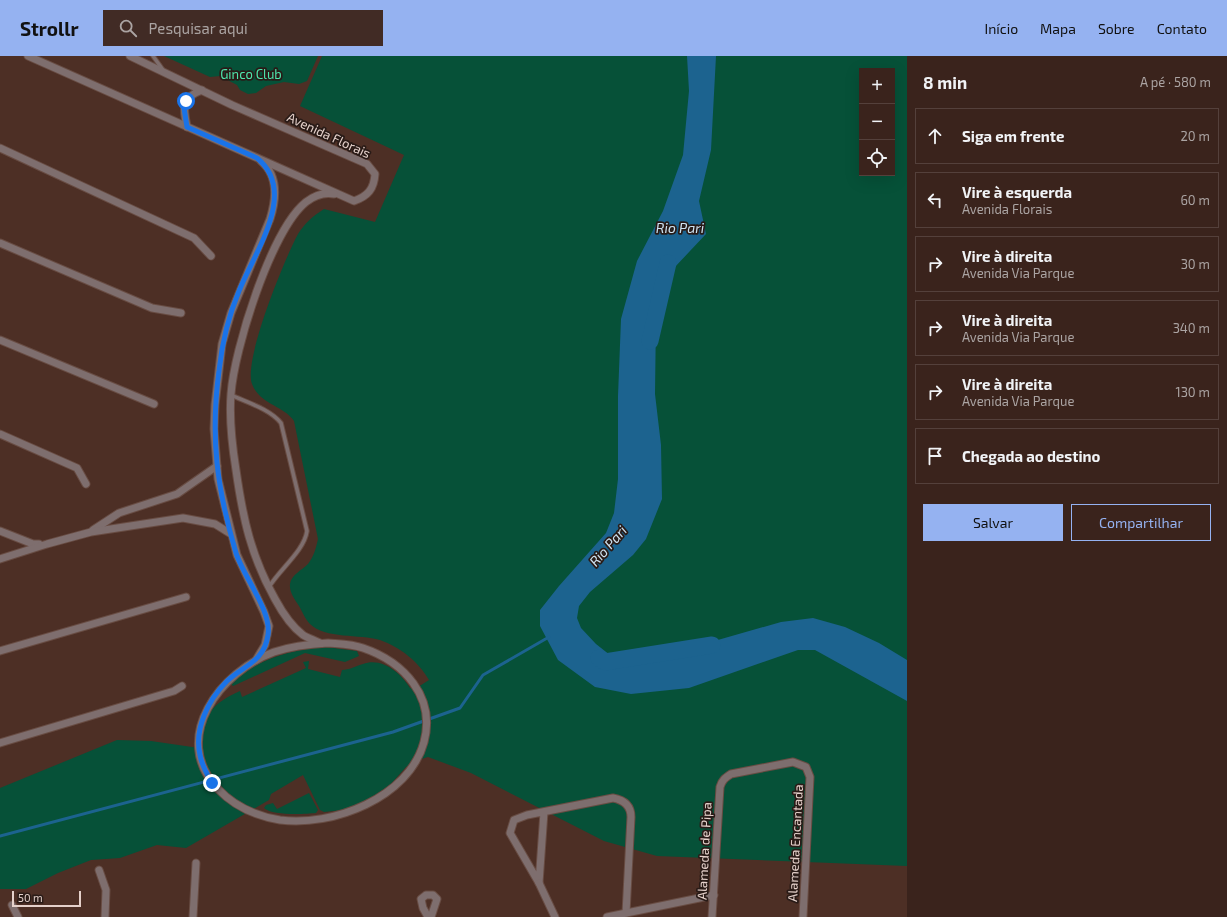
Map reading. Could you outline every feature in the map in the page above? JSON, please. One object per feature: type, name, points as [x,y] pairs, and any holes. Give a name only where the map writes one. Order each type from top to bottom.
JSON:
[{"type":"street","name":"Avenida Florais","points":[[28,56],[354,201],[365,196],[372,190],[375,174],[367,164],[130,56]]},
{"type":"street","points":[[187,127],[184,108],[186,101],[192,94],[202,90]]},
{"type":"street","points":[[0,148],[194,238],[211,256]]},
{"type":"street","points":[[256,662],[265,645],[269,626],[237,555],[231,534],[218,480],[214,411],[222,344],[239,290],[270,219],[274,206],[274,184],[266,165],[257,158]]},
{"type":"street","points":[[322,644],[303,635],[283,613],[269,588],[248,539],[241,506],[232,443],[231,395],[235,364],[250,311],[281,237],[298,210],[314,196],[325,193],[342,195]]},
{"type":"street","points":[[0,243],[152,308],[181,313]]},
{"type":"street","points":[[0,340],[154,404]]},
{"type":"street","points":[[0,434],[77,468],[86,484]]},
{"type":"street","points":[[91,532],[118,513],[177,494],[217,466]]},
{"type":"street","points":[[0,559],[91,532],[183,518],[215,524],[231,534]]},
{"type":"street","points":[[0,531],[33,544],[47,544]]},
{"type":"street","points":[[0,651],[186,598]]},
{"type":"street","points":[[308,644],[322,644],[362,647],[390,660],[403,670],[414,682],[420,694],[427,716],[424,743],[407,774],[376,800],[348,813],[302,821],[280,820],[262,816],[232,802],[212,783],[199,755],[198,740],[201,724],[207,708],[227,682],[244,668],[274,652],[308,644]]},
{"type":"street","points":[[0,743],[174,691],[182,686]]},
{"type":"street","name":"Alameda Encantada","points":[[720,787],[724,778],[731,774],[793,762],[802,764],[808,770],[810,777],[803,917]]},
{"type":"street","name":"Alameda de Pipa","points":[[712,917],[720,787]]},
{"type":"street","points":[[555,917],[539,883],[510,833],[511,824],[517,818],[613,798],[624,802],[631,811],[626,913]]},
{"type":"street","points":[[539,883],[544,812]]},
{"type":"street","points":[[193,917],[196,864]]},
{"type":"street","points":[[99,870],[106,890],[105,917]]},
{"type":"street","points":[[607,917],[714,895]]},
{"type":"street","points":[[12,905],[18,917]]},
{"type":"lane","points":[[153,56],[164,71]]},
{"type":"lane","points":[[231,395],[278,418],[281,423],[307,531],[306,539],[302,546],[277,573],[269,588]]},
{"type":"green space","name":"Ginco Club","points":[[164,56],[318,56],[307,81],[299,84],[284,82],[266,86],[256,93],[248,94],[240,90],[237,85],[220,76],[210,77]]},
{"type":"green space","points":[[322,56],[907,56],[907,866],[657,856],[604,841],[471,773],[428,757],[415,761],[406,767],[390,785],[366,801],[343,810],[324,812],[320,810],[303,775],[271,794],[269,800],[186,848],[157,845],[120,858],[91,860],[58,873],[26,889],[0,889],[0,788],[117,740],[151,741],[199,748],[203,746],[204,726],[207,718],[211,711],[222,701],[240,691],[242,697],[306,668],[303,662],[309,661],[308,669],[340,677],[342,670],[370,662],[377,663],[396,672],[402,677],[410,688],[418,687],[429,680],[414,661],[402,651],[387,643],[372,638],[333,634],[316,629],[307,620],[293,596],[290,590],[292,578],[310,561],[318,539],[294,421],[284,411],[260,396],[252,384],[251,372],[259,332],[275,286],[292,246],[303,226],[324,209],[375,222],[404,155],[300,106]]},
{"type":"green space","points":[[326,647],[357,651],[359,656],[345,662],[305,653],[233,686],[231,684],[235,679],[254,666],[284,654]]},
{"type":"green space","points":[[309,793],[318,810],[316,813],[281,813],[268,811],[264,808],[266,805],[273,803],[277,809]]},
{"type":"water","name":"Rio Pari","points":[[687,56],[716,56],[711,150],[699,201],[706,234],[674,268],[659,292],[656,317],[655,394],[661,445],[662,499],[646,539],[633,555],[590,592],[579,606],[577,618],[581,628],[596,644],[615,659],[634,662],[655,658],[781,622],[813,618],[845,627],[879,643],[907,660],[907,701],[815,650],[798,650],[689,688],[631,694],[595,687],[558,660],[540,626],[540,610],[606,533],[614,513],[618,479],[618,396],[621,319],[637,261],[663,211],[683,155],[689,91]]},
{"type":"waterway","name":"Rio Pari","points":[[650,341],[668,263]]},
{"type":"waterway","points":[[0,836],[393,732],[460,708],[483,675],[549,637]]},
{"type":"waterway","name":"Rio Pari","points":[[599,658],[605,662],[712,645]]},
{"type":"route","points":[[186,101],[184,108],[187,127],[257,158],[266,165],[274,184],[275,194],[274,206],[270,219],[239,290],[222,344],[218,372],[214,429],[218,480],[231,534],[246,578],[264,612],[269,626],[265,645],[256,662],[244,668],[227,682],[216,694],[207,708],[201,724],[198,740],[199,755],[212,783]]}]
